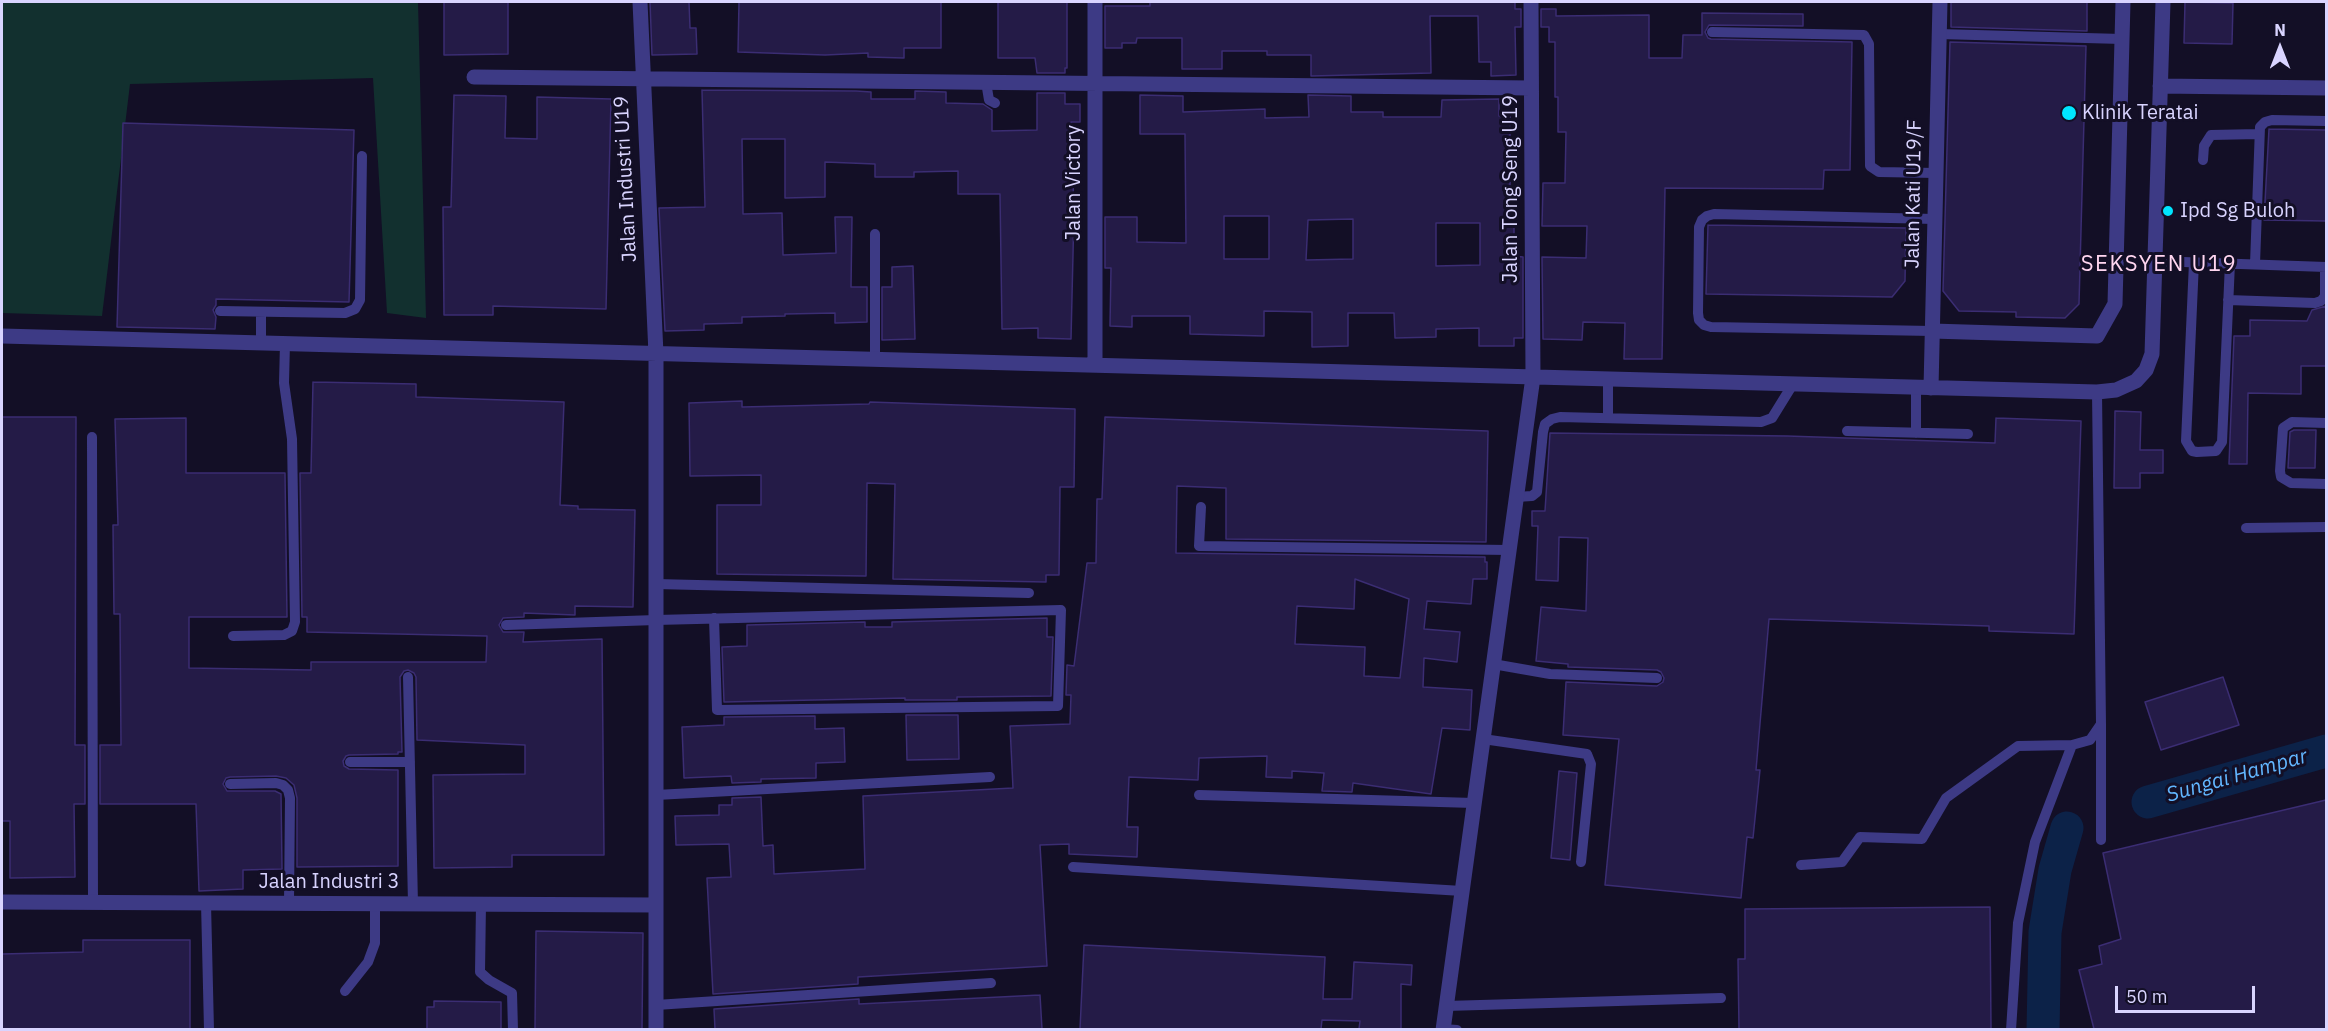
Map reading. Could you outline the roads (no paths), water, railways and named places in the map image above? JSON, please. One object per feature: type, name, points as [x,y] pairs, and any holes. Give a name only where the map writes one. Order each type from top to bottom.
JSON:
[{"type":"street","name":"Jalan Industri U19","points":[[640,2],[656,354],[656,1029]]},
{"type":"street","name":"Jalan Victory","points":[[1095,2],[1095,365]]},
{"type":"street","name":"Jalan Tong Seng U19","points":[[1443,1029],[1533,377],[1531,2]]},
{"type":"street","name":"Jalan Kati U19/F","points":[[1924,387],[1932,331],[1940,2]]},
{"type":"street","points":[[1932,331],[2097,336],[2115,304],[2123,2]]},
{"type":"street","points":[[2,336],[2097,392],[2116,390],[2136,381],[2146,370],[2152,354],[2163,2]]},
{"type":"street","points":[[474,77],[1531,88]]},
{"type":"street","points":[[2160,86],[2326,88]]},
{"type":"street","name":"Jalan Industri 3","points":[[2,902],[656,905]]},
{"type":"lane","points":[[1712,32],[1864,35],[1869,45],[1870,166],[1879,172],[1936,173]]},
{"type":"lane","points":[[1939,34],[2122,39]]},
{"type":"lane","points":[[986,82],[989,100],[995,102]]},
{"type":"lane","points":[[2255,264],[2260,127],[2272,120],[2326,121]]},
{"type":"lane","points":[[2203,160],[2204,146],[2211,135],[2258,134]]},
{"type":"lane","points":[[220,311],[345,313],[355,309],[358,305],[362,156]]},
{"type":"lane","points":[[1932,331],[1711,327],[1704,325],[1699,320],[1698,313],[1699,227],[1702,220],[1714,214],[1935,219]]},
{"type":"lane","points":[[875,234],[875,359]]},
{"type":"lane","points":[[2155,261],[2326,267],[2325,296],[2321,301],[2314,303],[2228,300]]},
{"type":"lane","points":[[2194,262],[2186,441],[2188,447],[2197,452],[2216,451],[2222,442],[2230,263]]},
{"type":"lane","points":[[261,312],[261,342]]},
{"type":"lane","points":[[233,636],[284,635],[292,631],[295,622],[292,439],[284,382],[285,343]]},
{"type":"lane","points":[[1608,379],[1608,418]]},
{"type":"lane","points":[[1516,497],[1532,496],[1537,492],[1543,432],[1545,424],[1552,419],[1560,417],[1767,421],[1776,413],[1793,384]]},
{"type":"lane","points":[[1916,433],[1924,387]]},
{"type":"lane","points":[[2097,392],[2101,840]]},
{"type":"lane","points":[[2326,423],[2292,422],[2283,428],[2280,471],[2281,477],[2291,483],[2326,484]]},
{"type":"lane","points":[[1847,431],[1968,434]]},
{"type":"lane","points":[[92,437],[93,902]]},
{"type":"lane","points":[[1201,507],[1199,546],[1509,550]]},
{"type":"lane","points":[[2246,528],[2326,528]]},
{"type":"lane","points":[[656,584],[1029,592]]},
{"type":"lane","points":[[506,625],[714,618],[1061,610],[1058,706],[717,710],[714,618]]},
{"type":"lane","points":[[1493,664],[1550,674],[1657,678]]},
{"type":"lane","points":[[408,677],[413,904]]},
{"type":"lane","points":[[1801,866],[1842,862],[1860,837],[1922,839],[1946,798],[2018,746],[2072,745],[2090,740],[2101,724]]},
{"type":"lane","points":[[1483,739],[1581,752],[1590,758],[1581,862]]},
{"type":"lane","points":[[2011,1029],[2018,923],[2035,842],[2072,745]]},
{"type":"lane","points":[[350,762],[410,762]]},
{"type":"lane","points":[[656,795],[990,777]]},
{"type":"lane","points":[[230,784],[276,783],[288,790],[290,798],[289,903]]},
{"type":"lane","points":[[1199,795],[1474,803]]},
{"type":"lane","points":[[1073,867],[1462,891]]},
{"type":"lane","points":[[206,903],[209,1029]]},
{"type":"lane","points":[[345,992],[368,962],[375,943],[375,904]]},
{"type":"lane","points":[[481,904],[480,972],[512,993],[513,1029]]},
{"type":"lane","points":[[656,1005],[991,983]]},
{"type":"lane","points":[[1446,1006],[1720,998]]},
{"type":"lane","points":[[1443,1029],[1457,1029]]},
{"type":"waterway","name":"Sungai Hampar","points":[[2148,802],[2326,751]]},
{"type":"waterway","name":"Sungai Hampar","points":[[2043,1030],[2045,932],[2055,870],[2067,828]]},
{"type":"place","name":"Klinik Teratai","points":[[2069,113]]},
{"type":"place","name":"Ipd Sg Buloh","points":[[2168,211]]},
{"type":"district","name":"SEKSYEN U19","points":[[2159,265]]}]
